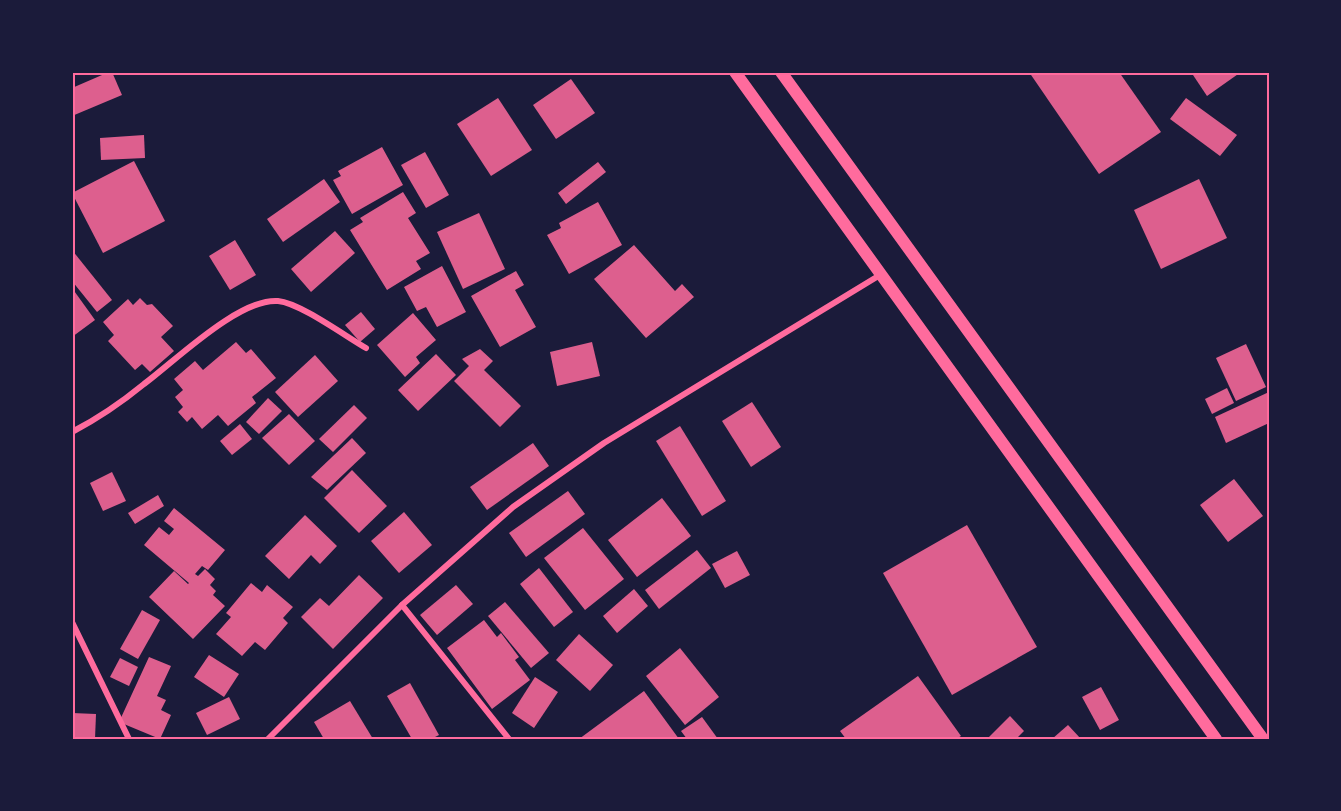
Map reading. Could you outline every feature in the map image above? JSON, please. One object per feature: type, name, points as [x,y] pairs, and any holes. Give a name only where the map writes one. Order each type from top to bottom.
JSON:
[{"type":"main road","points":[[735,72],[1216,739]]},
{"type":"main road","points":[[782,72],[1263,739]]},
{"type":"street","points":[[268,739],[402,605],[513,507],[604,443],[880,275]]},
{"type":"street","points":[[72,432],[90,423],[142,386],[217,326],[261,302],[279,301],[302,310],[366,348]]},
{"type":"street","points":[[402,605],[509,739]]},
{"type":"street","points":[[72,622],[129,739]]},
{"type":"building","points":[[112,72],[122,95],[72,116],[72,88]]},
{"type":"building","points":[[1029,72],[1119,72],[1161,132],[1099,174]]},
{"type":"building","points":[[1191,72],[1241,72],[1207,96]]},
{"type":"building","points":[[571,79],[595,113],[556,139],[533,105]]},
{"type":"building","points":[[498,98],[532,150],[491,176],[457,124]]},
{"type":"building","points":[[1186,98],[1237,135],[1220,156],[1170,119]]},
{"type":"building","points":[[144,135],[145,158],[101,160],[100,138]]},
{"type":"building","points":[[382,147],[403,185],[352,214],[333,180],[341,176],[338,171]]},
{"type":"building","points":[[425,152],[449,195],[426,208],[401,165]]},
{"type":"building","points":[[134,161],[165,221],[103,253],[72,193]]},
{"type":"building","points":[[598,162],[606,172],[566,204],[558,193]]},
{"type":"building","points":[[324,179],[340,202],[283,242],[267,219]]},
{"type":"building","points":[[1199,179],[1227,238],[1161,269],[1134,210]]},
{"type":"building","points":[[403,192],[416,213],[408,218],[430,253],[416,261],[421,269],[387,290],[350,230],[363,222],[360,218]]},
{"type":"building","points":[[598,202],[622,245],[569,274],[547,235],[561,228],[559,223]]},
{"type":"building","points":[[479,213],[505,269],[463,289],[437,232]]},
{"type":"building","points":[[335,231],[355,253],[311,292],[291,269]]},
{"type":"building","points":[[235,240],[256,275],[230,290],[209,256]]},
{"type":"building","points":[[634,245],[675,291],[682,284],[694,297],[646,338],[594,279]]},
{"type":"building","points":[[72,250],[112,300],[97,312],[72,281]]},
{"type":"building","points":[[442,266],[466,312],[437,327],[426,307],[417,311],[404,287]]},
{"type":"building","points":[[516,271],[524,285],[515,290],[536,327],[500,347],[471,296]]},
{"type":"building","points":[[72,288],[95,320],[72,337]]},
{"type":"building","points":[[140,298],[147,305],[152,304],[173,326],[161,337],[174,351],[150,372],[142,364],[135,370],[108,341],[114,335],[103,322],[128,299],[133,305]]},
{"type":"building","points":[[361,312],[375,329],[360,342],[345,325]]},
{"type":"building","points":[[413,313],[436,340],[416,357],[420,363],[405,377],[377,345]]},
{"type":"building","points":[[236,342],[246,353],[251,349],[276,378],[252,397],[256,403],[228,426],[218,415],[202,429],[192,417],[187,422],[178,412],[183,407],[175,397],[183,390],[174,379],[195,361],[203,370]]},
{"type":"building","points":[[592,342],[600,376],[557,386],[550,352]]},
{"type":"building","points":[[1246,344],[1266,387],[1236,401],[1216,358]]},
{"type":"building","points":[[480,349],[493,361],[484,370],[521,406],[500,427],[454,381],[469,366],[462,359]]},
{"type":"building","points":[[436,354],[456,375],[418,411],[398,390]]},
{"type":"building","points":[[315,355],[338,381],[298,417],[275,392]]},
{"type":"building","points":[[1227,388],[1234,403],[1212,414],[1205,399]]},
{"type":"building","points":[[1269,392],[1269,423],[1226,443],[1215,417]]},
{"type":"building","points":[[268,398],[282,411],[259,434],[246,422]]},
{"type":"building","points":[[752,402],[781,447],[751,467],[722,421]]},
{"type":"building","points":[[354,405],[367,418],[333,452],[319,439]]},
{"type":"building","points":[[289,414],[315,441],[289,465],[262,438]]},
{"type":"building","points":[[240,424],[252,439],[232,455],[220,441]]},
{"type":"building","points":[[680,426],[726,501],[702,516],[656,441]]},
{"type":"building","points":[[352,438],[366,453],[327,490],[311,477]]},
{"type":"building","points":[[533,443],[549,466],[487,510],[470,487]]},
{"type":"building","points":[[352,470],[387,506],[359,533],[324,498]]},
{"type":"building","points":[[112,472],[126,501],[103,511],[90,483]]},
{"type":"building","points":[[1234,479],[1263,516],[1228,542],[1200,505]]},
{"type":"building","points":[[568,491],[585,514],[526,557],[509,533]]},
{"type":"building","points":[[158,495],[164,506],[135,524],[128,513]]},
{"type":"building","points":[[662,498],[691,536],[637,577],[608,540]]},
{"type":"building","points":[[174,508],[225,550],[208,570],[202,566],[195,574],[198,576],[205,569],[215,579],[210,585],[216,591],[213,595],[225,606],[193,639],[149,597],[174,571],[189,583],[144,545],[159,527],[169,535],[174,529],[164,521]]},
{"type":"building","points":[[404,512],[432,545],[399,573],[371,541]]},
{"type":"building","points":[[305,515],[337,546],[320,564],[311,555],[289,579],[265,556]]},
{"type":"building","points":[[967,525],[1037,647],[952,695],[883,573]]},
{"type":"building","points":[[583,528],[624,579],[585,610],[544,558]]},
{"type":"building","points":[[697,550],[711,568],[659,609],[645,590]]},
{"type":"building","points":[[737,551],[750,575],[725,588],[712,564]]},
{"type":"building","points":[[539,568],[573,612],[554,627],[520,584]]},
{"type":"building","points":[[359,575],[383,598],[333,649],[301,617],[320,598],[329,606]]},
{"type":"building","points":[[251,583],[262,592],[267,585],[293,607],[283,618],[288,623],[265,650],[255,642],[242,656],[216,634],[231,617],[226,613]]},
{"type":"building","points":[[456,585],[473,604],[437,635],[420,615]]},
{"type":"building","points":[[634,589],[648,606],[617,633],[603,616]]},
{"type":"building","points":[[505,602],[549,653],[531,668],[488,616]]},
{"type":"building","points":[[142,610],[160,620],[138,659],[120,649]]},
{"type":"building","points":[[484,620],[497,637],[501,633],[519,657],[515,660],[530,680],[492,709],[447,648]]},
{"type":"building","points":[[579,634],[613,665],[590,691],[556,660]]},
{"type":"building","points":[[680,648],[719,697],[685,725],[646,676]]},
{"type":"building","points":[[209,655],[239,674],[224,697],[194,677]]},
{"type":"building","points":[[149,657],[171,666],[157,696],[166,700],[161,710],[171,715],[160,739],[119,722]]},
{"type":"building","points":[[120,658],[138,667],[129,686],[110,677]]},
{"type":"building","points":[[918,676],[961,736],[956,739],[846,739],[840,731]]},
{"type":"building","points":[[535,677],[558,692],[534,728],[512,713]]},
{"type":"building","points":[[410,683],[439,735],[431,739],[412,739],[387,696]]},
{"type":"building","points":[[1101,687],[1119,720],[1100,730],[1082,697]]},
{"type":"building","points":[[644,691],[679,739],[579,739]]},
{"type":"building","points":[[229,697],[240,719],[207,735],[196,713]]},
{"type":"building","points":[[350,701],[373,739],[324,739],[314,722]]},
{"type":"building","points":[[72,713],[96,714],[95,739],[72,739]]},
{"type":"building","points":[[1010,716],[1024,731],[1016,739],[987,739]]},
{"type":"building","points":[[702,717],[718,739],[687,739],[681,731]]},
{"type":"building","points":[[1068,725],[1081,739],[1052,739]]}]
